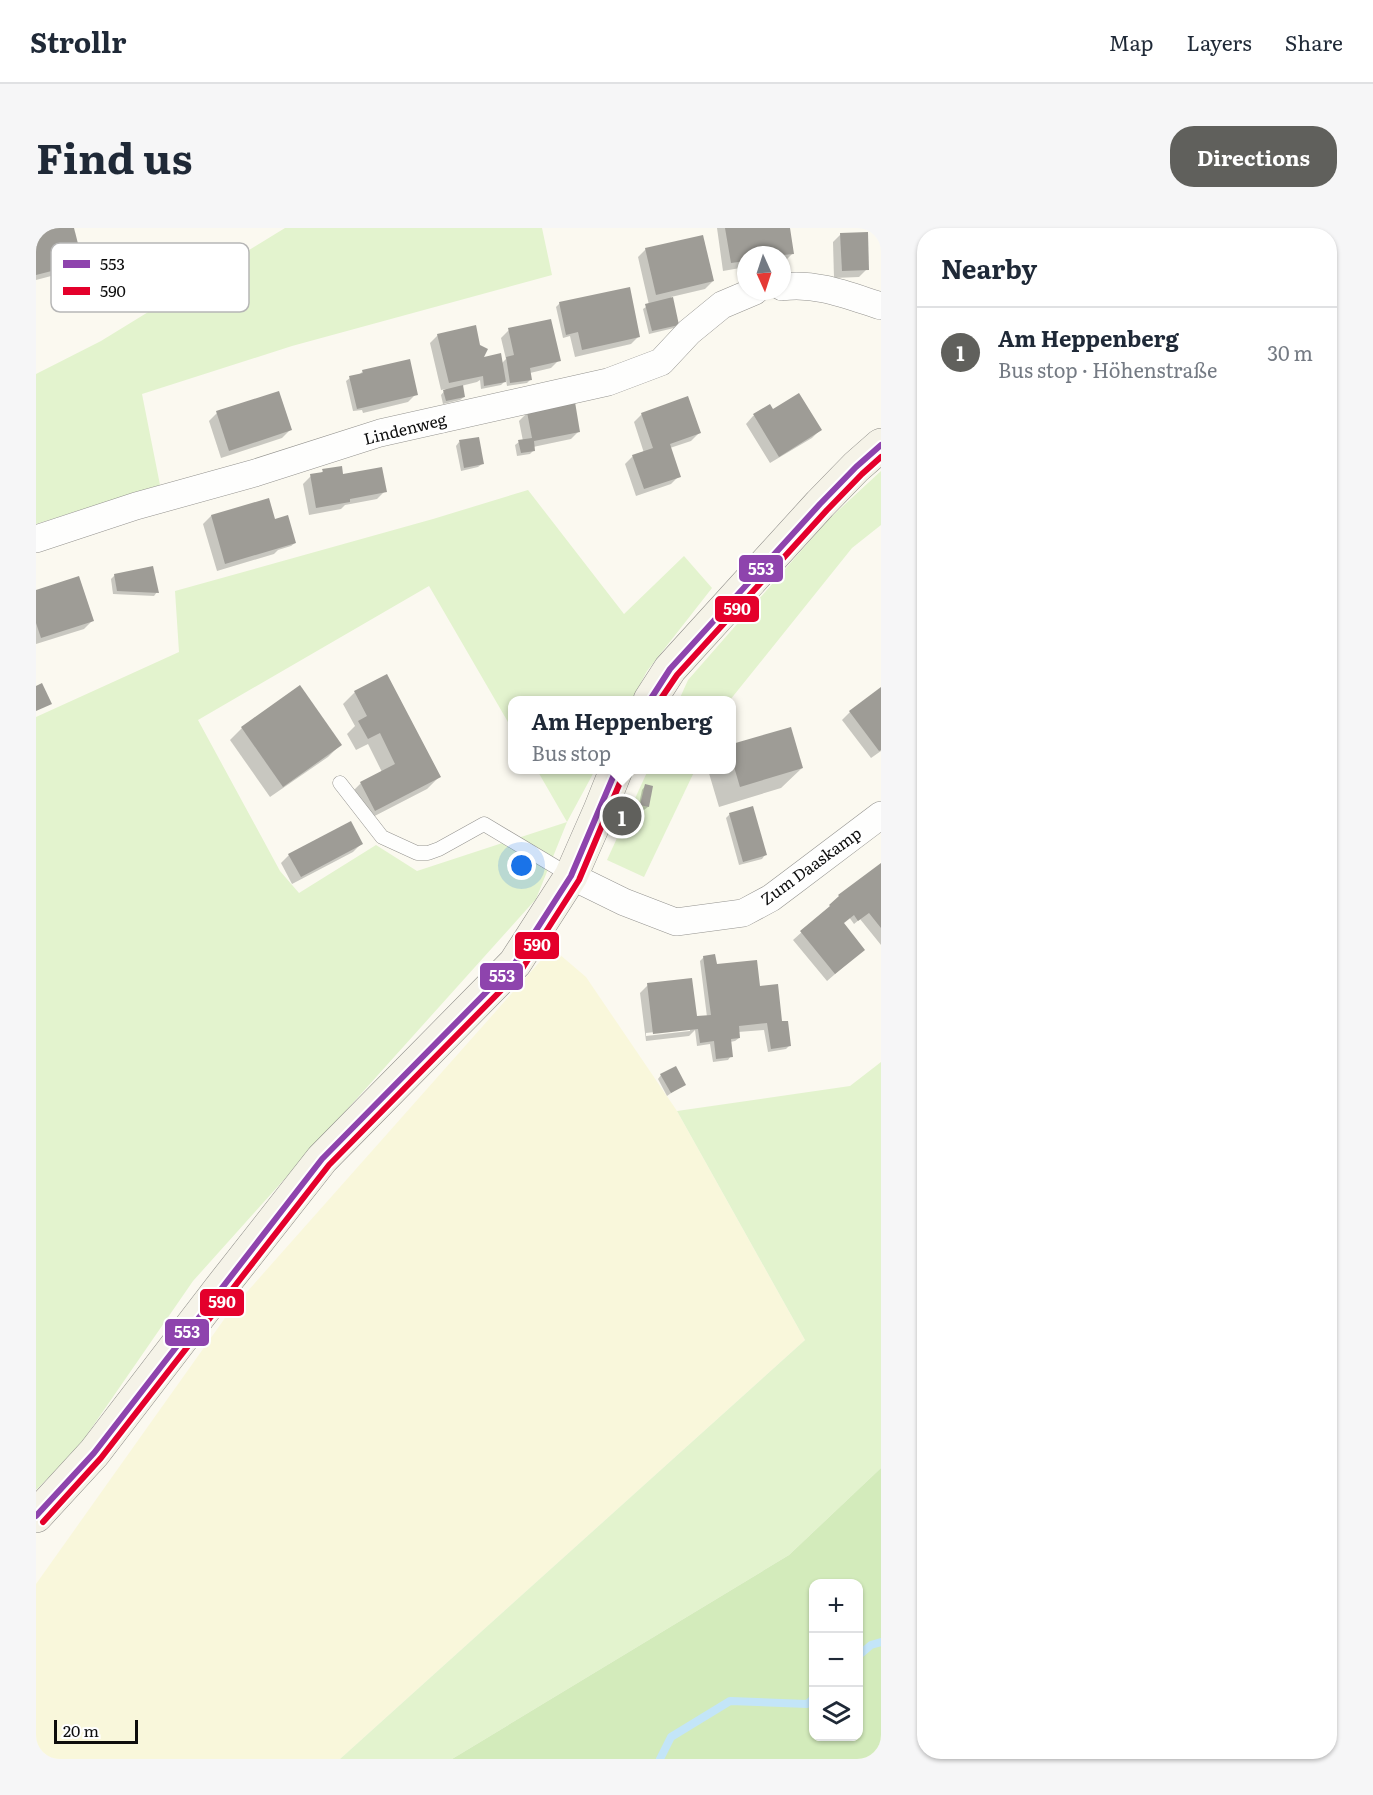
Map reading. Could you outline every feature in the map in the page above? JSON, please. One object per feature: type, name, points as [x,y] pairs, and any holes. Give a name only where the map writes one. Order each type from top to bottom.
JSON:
[{"type":"main road","points":[[653,696],[678,660],[820,504],[881,445]]},
{"type":"main road","points":[[36,1516],[94,1453],[322,1159],[516,963],[571,876],[614,774]]},
{"type":"street","points":[[791,286],[827,289],[881,306]]},
{"type":"street","name":"Lindenweg","points":[[36,539],[136,506],[255,473],[380,434],[608,382],[660,362],[689,332],[722,305],[737,299]]},
{"type":"street","name":"Zum Daaskamp","points":[[571,876],[624,902],[676,922],[743,913],[791,884],[881,816]]},
{"type":"lane","points":[[340,783],[382,837],[407,849],[417,853],[428,853],[483,824],[571,876]]},
{"type":"shaded area","points":[[552,948],[586,977],[677,1111],[805,1340],[340,1759],[36,1759],[36,1584],[230,1311]]},
{"type":"green space","points":[[285,228],[542,228],[552,275],[292,346],[142,394],[160,485],[36,524],[36,374],[101,341],[148,312],[249,312],[249,250]]},
{"type":"green space","points":[[881,471],[881,525],[852,548],[733,696],[681,696],[688,680],[828,520]]},
{"type":"green space","points":[[528,490],[624,614],[684,556],[712,588],[647,671],[634,696],[508,696],[508,722],[429,586],[198,720],[280,871],[299,893],[376,845],[417,871],[567,822],[536,899],[193,1281],[77,1449],[36,1490],[36,717],[179,652],[175,591]]},
{"type":"green space","points":[[539,774],[593,774],[567,822]]},
{"type":"green space","points":[[646,774],[693,774],[644,877],[607,860]]},
{"type":"green space","points":[[881,1062],[881,1468],[789,1555],[452,1759],[340,1759],[805,1340],[677,1111],[850,1086]]},
{"type":"green space","points":[[881,1468],[881,1759],[452,1759],[789,1555]]},
{"type":"building","points":[[74,228],[78,243],[51,243],[51,271],[36,275],[36,230]]},
{"type":"building","points":[[725,228],[790,228],[794,254],[791,254],[791,246],[737,246],[737,262],[731,263]]},
{"type":"building","points":[[868,232],[869,270],[842,271],[840,233]]},
{"type":"building","points":[[703,235],[714,281],[656,295],[645,248]]},
{"type":"building","points":[[630,287],[640,337],[582,350],[578,332],[566,335],[559,302]]},
{"type":"building","points":[[673,297],[679,325],[652,331],[645,304]]},
{"type":"building","points":[[551,319],[561,361],[530,368],[532,380],[510,383],[506,357],[514,355],[508,328]]},
{"type":"building","points":[[476,325],[480,345],[488,349],[484,357],[501,353],[506,382],[484,386],[483,376],[449,383],[437,334]]},
{"type":"building","points":[[410,359],[418,395],[357,409],[349,376],[363,373],[362,370]]},
{"type":"building","points":[[463,385],[465,397],[446,401],[443,390]]},
{"type":"building","points":[[279,391],[292,430],[229,451],[216,411]]},
{"type":"building","points":[[799,393],[822,430],[779,457],[753,414],[770,404],[773,409]]},
{"type":"building","points":[[688,396],[701,433],[670,444],[681,477],[644,489],[632,455],[653,448],[641,413]]},
{"type":"building","points":[[575,402],[580,432],[534,441],[535,451],[521,453],[518,440],[532,438],[527,412]]},
{"type":"building","points":[[479,437],[484,464],[464,468],[459,440]]},
{"type":"building","points":[[342,466],[343,474],[382,467],[387,492],[316,508],[310,474],[323,472],[322,469]]},
{"type":"building","points":[[269,498],[275,519],[288,515],[296,543],[225,564],[211,515]]},
{"type":"building","points":[[153,566],[159,593],[117,591],[114,574]]},
{"type":"building","points":[[79,576],[94,621],[41,638],[36,623],[36,590]]},
{"type":"building","points":[[387,674],[441,777],[375,811],[360,782],[395,764],[380,733],[368,739],[358,721],[367,716],[354,691]]},
{"type":"building","points":[[42,683],[52,704],[36,711],[36,686]]},
{"type":"building","points":[[300,685],[342,745],[283,787],[241,727]]},
{"type":"building","points":[[881,687],[881,750],[879,751],[849,711]]},
{"type":"building","points":[[791,727],[803,768],[740,787],[736,774],[736,743]]},
{"type":"building","points":[[645,784],[653,786],[649,807],[640,805]]},
{"type":"building","points":[[753,806],[767,855],[743,862],[729,813]]},
{"type":"building","points":[[351,821],[363,844],[301,877],[288,854]]},
{"type":"building","points":[[881,863],[881,928],[869,913],[858,921],[854,915],[844,923],[865,950],[835,974],[800,931],[830,906],[838,895]]},
{"type":"building","points":[[715,954],[717,964],[757,960],[760,986],[778,984],[782,1021],[788,1021],[791,1046],[771,1049],[767,1023],[739,1026],[740,1038],[731,1039],[733,1057],[716,1059],[714,1041],[700,1043],[698,1029],[653,1034],[647,983],[692,978],[697,1016],[711,1015],[703,956]]},
{"type":"building","points":[[676,1066],[686,1085],[671,1093],[660,1074]]},
{"type":"waterway","points":[[863,1652],[871,1645],[881,1642]]},
{"type":"waterway","points":[[660,1759],[671,1737],[730,1701],[809,1702]]},
{"type":"transit line","name":"553","points":[[653,696],[670,669],[820,504],[881,445]]},
{"type":"transit line","name":"590","points":[[663,696],[677,675],[827,510],[881,457]]},
{"type":"transit line","name":"553","points":[[36,1516],[94,1453],[322,1159],[515,963],[571,876],[614,774]]},
{"type":"transit line","name":"590","points":[[43,1522],[101,1458],[329,1165],[522,969],[579,880],[624,774]]},
{"type":"place","name":"Am Heppenberg","points":[[622,816]]}]
